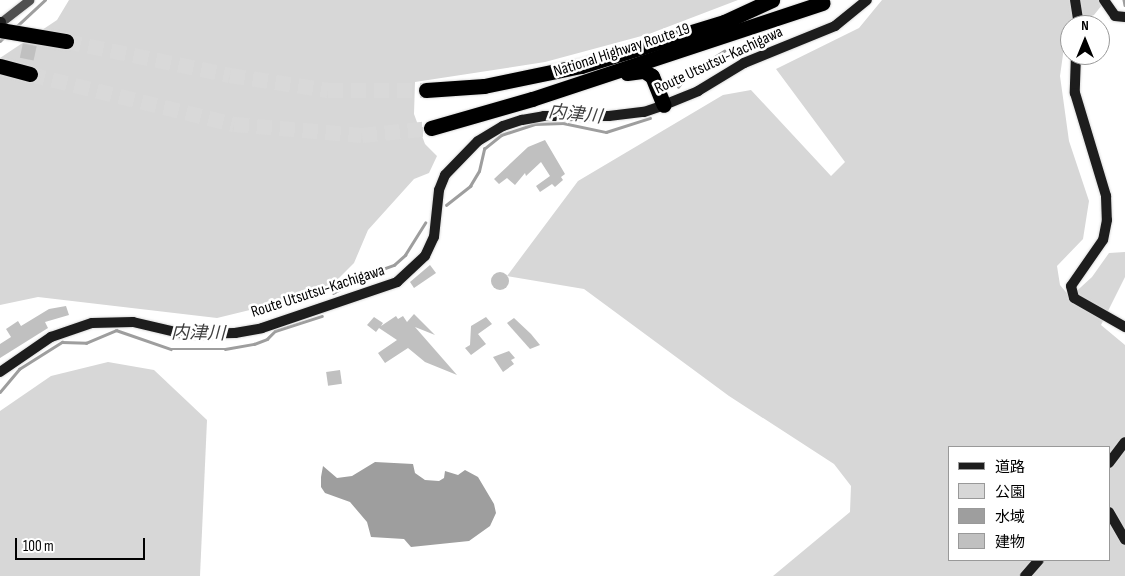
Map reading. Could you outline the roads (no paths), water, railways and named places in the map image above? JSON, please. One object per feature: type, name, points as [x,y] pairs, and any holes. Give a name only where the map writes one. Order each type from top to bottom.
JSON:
[{"type":"highway","name":"National Highway Route 19","points":[[426,90],[484,86],[581,66],[724,22],[772,0]]},
{"type":"highway","name":"National Highway Route 19","points":[[431,128],[597,77],[823,3]]},
{"type":"highway","points":[[0,30],[66,41]]},
{"type":"highway","points":[[652,76],[658,65],[698,50],[706,41]]},
{"type":"highway","points":[[0,66],[30,74]]},
{"type":"highway","points":[[597,77],[608,80],[638,71],[652,76],[664,105]]},
{"type":"main road","name":"Route Utsutsu-Kachigawa","points":[[0,372],[52,337],[92,324],[133,322],[184,334],[235,333],[262,328],[397,282],[426,256],[434,237],[439,190],[445,175],[478,141],[503,126],[544,116],[609,116],[644,112],[698,91],[744,62],[835,26],[867,0]]},
{"type":"main road","points":[[1075,0],[1077,15]]},
{"type":"main road","points":[[1104,0],[1115,16],[1125,17]]},
{"type":"main road","points":[[1076,65],[1075,93],[1106,196],[1107,220],[1103,240],[1071,286],[1074,298],[1125,327]]},
{"type":"main road","points":[[1110,462],[1125,442]]},
{"type":"main road","points":[[1110,514],[1125,540]]},
{"type":"main road","points":[[1025,576],[1038,561]]},
{"type":"street","points":[[0,22],[28,0]]},
{"type":"water","points":[[375,462],[413,464],[415,473],[425,480],[439,481],[444,478],[445,471],[458,475],[465,470],[478,477],[494,504],[496,513],[490,526],[469,541],[411,547],[404,539],[371,537],[367,522],[350,502],[325,493],[321,487],[321,477],[323,466],[337,478],[352,476]]},
{"type":"waterway","points":[[17,26],[45,0]]},
{"type":"waterway","name":"内津川","points":[[1124,0],[1125,5]]},
{"type":"waterway","points":[[0,41],[5,36]]},
{"type":"waterway","name":"内津川","points":[[678,87],[688,74],[724,51]]},
{"type":"waterway","name":"内津川","points":[[446,205],[470,186],[479,171],[484,149],[501,135],[534,124],[563,123],[606,132],[650,118]]},
{"type":"waterway","name":"内津川","points":[[333,293],[366,275],[394,265],[405,255],[425,223]]},
{"type":"waterway","name":"内津川","points":[[0,392],[19,369],[62,342],[86,343],[116,330],[171,349],[225,349],[254,344],[267,339],[275,331],[322,316]]},
{"type":"tunnel","points":[[66,41],[230,75],[328,90],[426,90]]},
{"type":"tunnel","points":[[30,74],[234,124],[362,135],[431,128]]}]
